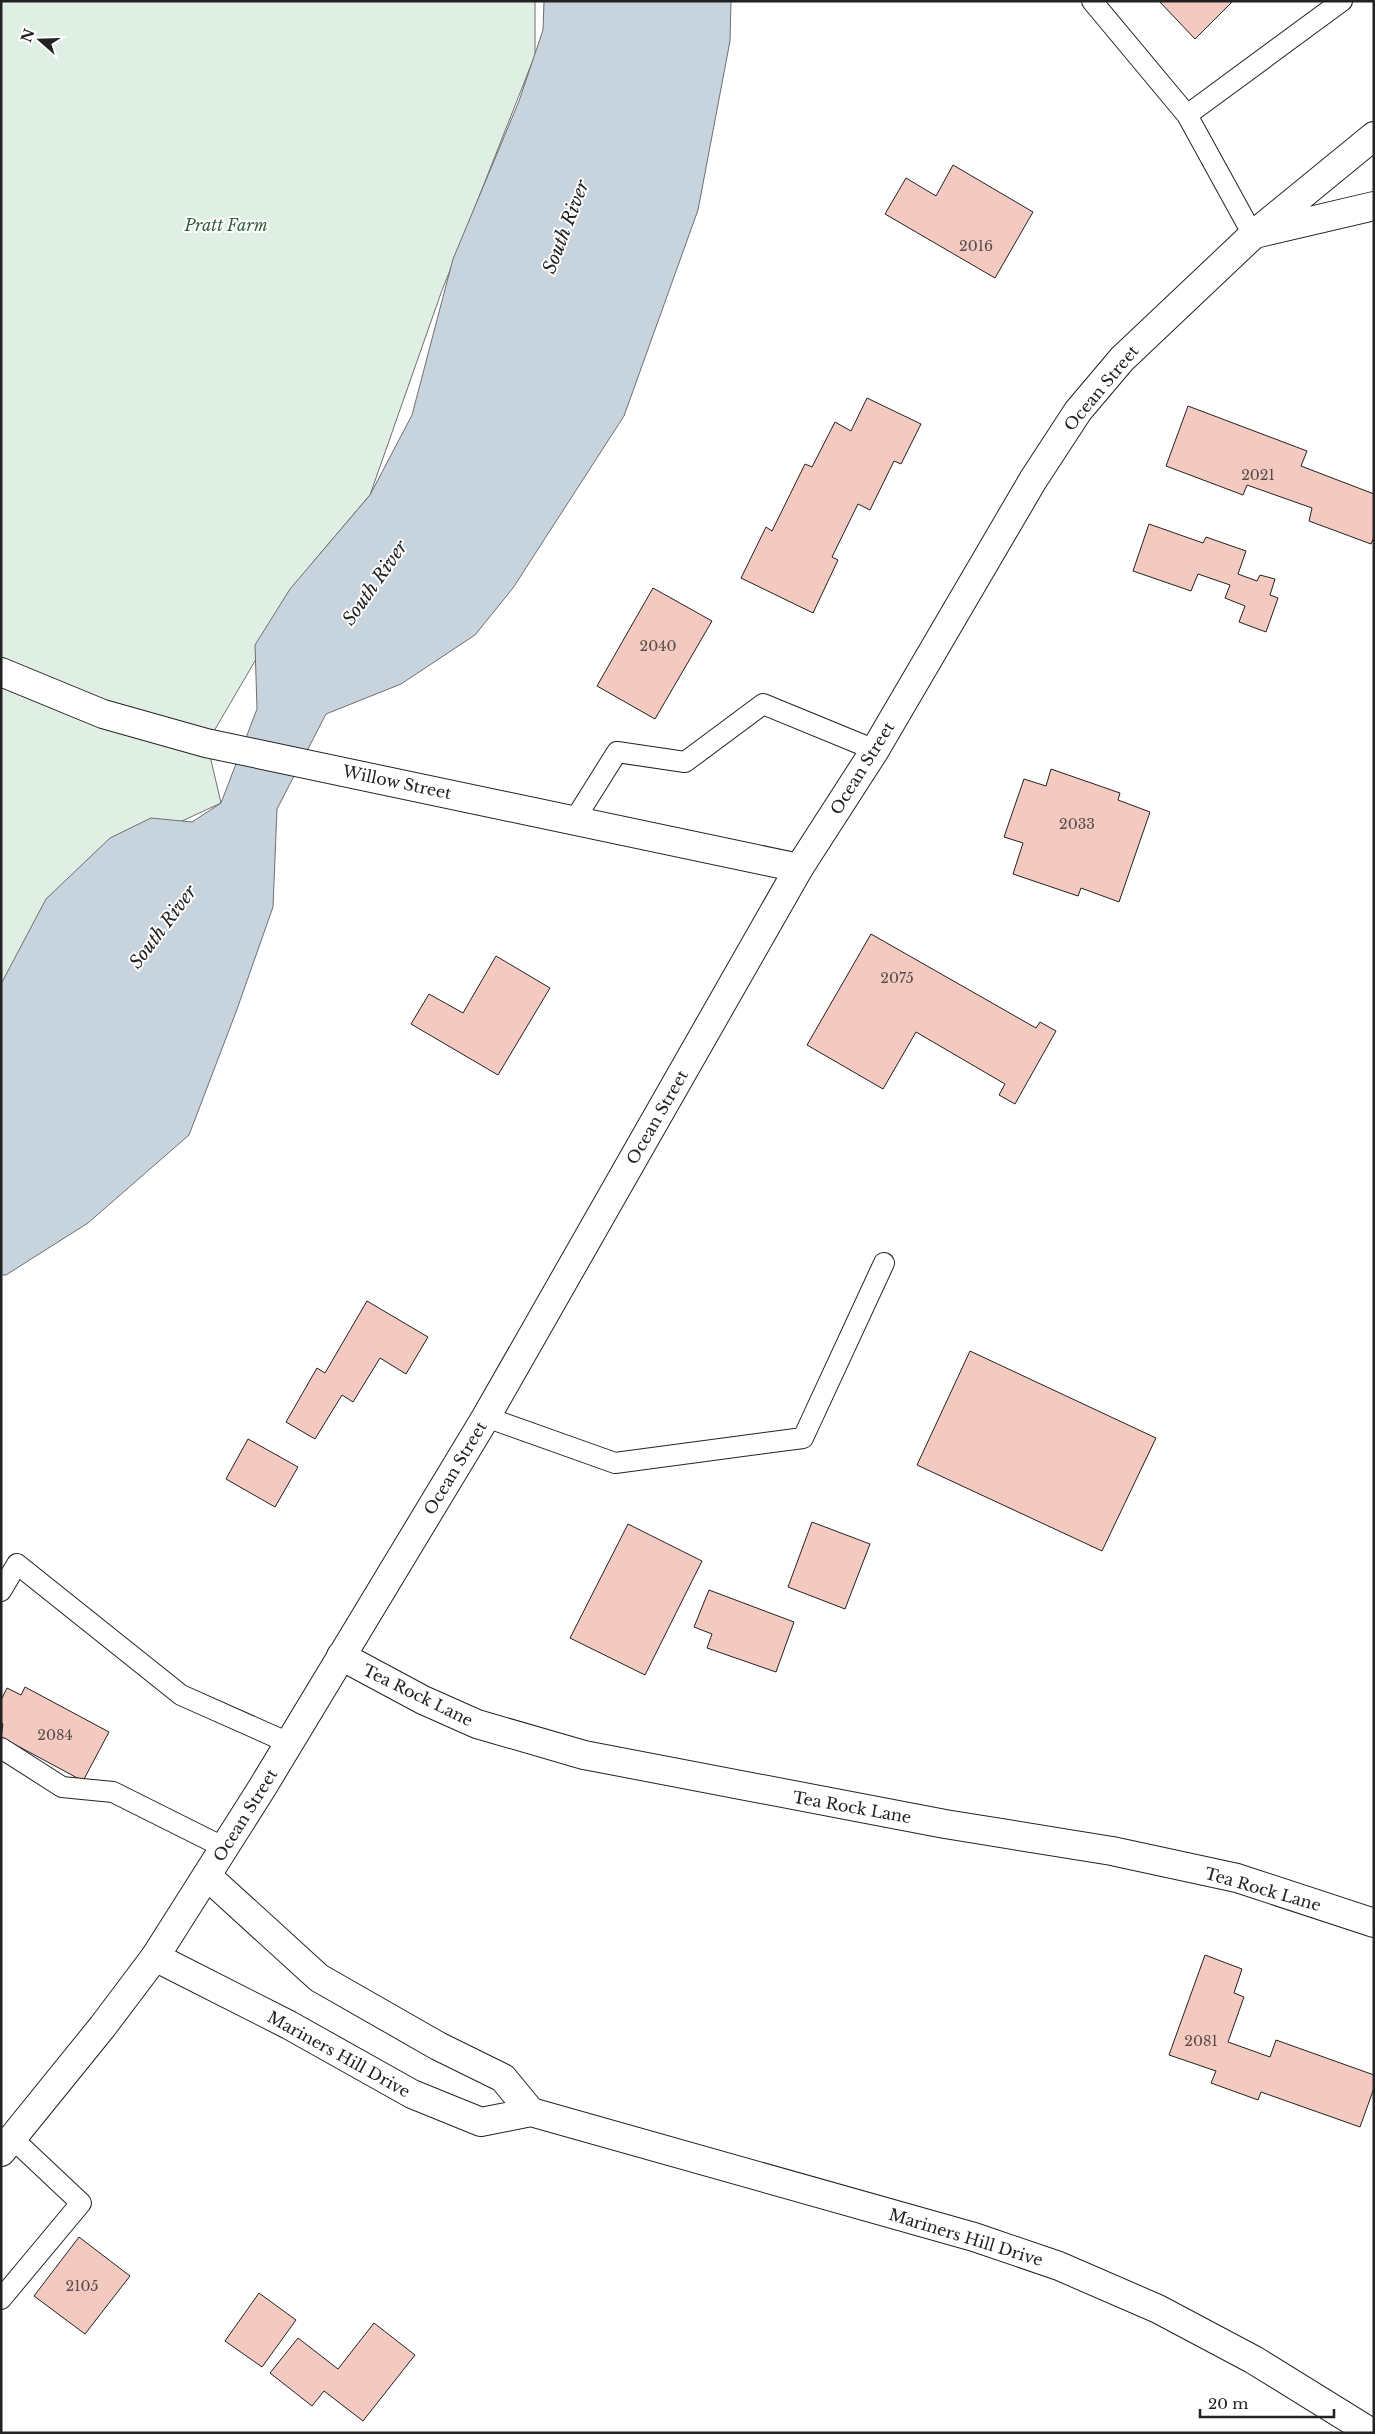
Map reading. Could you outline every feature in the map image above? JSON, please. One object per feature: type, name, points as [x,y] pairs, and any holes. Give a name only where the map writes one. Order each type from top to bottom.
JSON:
[{"type":"street","name":"Ocean Street","points":[[7,2145],[103,2026],[155,1956],[225,1848],[486,1417],[799,868],[875,750],[1033,480],[1078,411],[1122,359],[1252,234],[1374,136]]},
{"type":"street","points":[[1252,234],[1374,206]]},
{"type":"street","name":"Willow Street","points":[[1,672],[103,714],[206,743],[575,819],[704,850],[799,868]]},
{"type":"street","name":"Tea Rock Lane","points":[[341,1656],[423,1700],[478,1724],[584,1755],[945,1824],[1112,1851],[1237,1878],[1374,1923]]},
{"type":"street","points":[[207,1876],[319,1978],[438,2046],[503,2078],[531,2112]]},
{"type":"street","name":"Mariners Hill Drive","points":[[155,1956],[289,2026],[412,2094],[472,2119],[481,2122],[531,2112],[974,2237],[1059,2266],[1158,2309],[1254,2360],[1372,2433]]},
{"type":"lane","points":[[1092,1],[1187,116],[1252,234]]},
{"type":"lane","points":[[1187,116],[1342,1]]},
{"type":"lane","points":[[575,819],[617,752],[685,762],[763,704],[875,750]]},
{"type":"lane","points":[[486,1417],[614,1463],[803,1438],[884,1263]]},
{"type":"lane","points":[[1,1590],[17,1564],[181,1695],[289,1743]]},
{"type":"lane","points":[[1,1748],[62,1787],[113,1792],[225,1848]]},
{"type":"lane","points":[[1,2299],[81,2203],[7,2145]]},
{"type":"green space","name":"Pratt Farm","points":[[1,1],[535,1],[535,55],[441,293],[370,495],[313,562],[207,743],[221,803],[78,869],[1,988]]},
{"type":"water","name":"South River","points":[[544,1],[731,1],[730,41],[698,210],[624,416],[513,588],[475,635],[401,684],[326,714],[277,809],[273,907],[236,1012],[189,1135],[88,1223],[6,1275],[1,1275],[1,984],[46,899],[110,838],[151,818],[192,822],[221,803],[257,709],[255,645],[290,589],[370,495],[412,415],[453,259],[519,101],[543,30]]},
{"type":"building","points":[[1159,1],[1233,1],[1195,39]]},
{"type":"building","points":[[953,165],[1033,212],[995,278],[885,214],[906,178],[936,196]]},
{"type":"building","points":[[867,398],[921,424],[901,464],[894,461],[870,510],[858,504],[832,557],[838,560],[813,613],[741,578],[766,527],[772,531],[805,464],[812,467],[835,422],[851,431]]},
{"type":"building","points":[[1188,406],[1307,451],[1301,466],[1374,494],[1374,537],[1371,544],[1309,521],[1312,508],[1247,485],[1243,495],[1166,466]]},
{"type":"building","points":[[1149,524],[1203,543],[1206,537],[1246,551],[1238,574],[1257,581],[1260,575],[1275,579],[1270,595],[1278,598],[1266,632],[1239,622],[1245,606],[1225,598],[1230,585],[1198,574],[1191,591],[1133,571]]},
{"type":"building","points":[[653,588],[712,621],[655,719],[597,686]]},
{"type":"building","points":[[1051,769],[1120,793],[1118,800],[1150,812],[1119,902],[1081,888],[1078,896],[1013,874],[1023,843],[1004,837],[1024,779],[1046,786]]},
{"type":"building","points":[[871,934],[1036,1028],[1040,1022],[1056,1031],[1015,1104],[999,1095],[1005,1084],[916,1032],[883,1089],[807,1045]]},
{"type":"building","points":[[496,956],[550,988],[498,1075],[411,1024],[429,994],[463,1013]]},
{"type":"building","points":[[367,1301],[428,1337],[406,1374],[380,1358],[353,1402],[342,1395],[315,1439],[286,1422],[317,1368],[325,1373]]},
{"type":"building","points":[[970,1351],[1156,1438],[1102,1551],[917,1465]]},
{"type":"building","points":[[248,1439],[298,1467],[275,1507],[226,1479]]},
{"type":"building","points":[[812,1522],[870,1544],[845,1609],[788,1587]]},
{"type":"building","points":[[628,1524],[702,1561],[645,1675],[570,1638]]},
{"type":"building","points":[[709,1590],[794,1622],[776,1672],[707,1648],[712,1634],[694,1627]]},
{"type":"building","points":[[25,1687],[109,1732],[83,1781],[1,1737],[3,1724],[1,1723],[1,1700],[7,1688],[21,1695]]},
{"type":"building","points":[[1205,1955],[1242,1969],[1234,1993],[1244,1997],[1228,2042],[1270,2057],[1276,2040],[1374,2075],[1374,2088],[1360,2127],[1261,2092],[1258,2100],[1211,2083],[1216,2071],[1169,2055]]},
{"type":"building","points":[[79,2237],[130,2276],[85,2334],[34,2296]]},
{"type":"building","points":[[259,2293],[296,2320],[262,2367],[225,2341]]},
{"type":"building","points":[[374,2323],[415,2355],[363,2421],[324,2391],[312,2406],[270,2373],[298,2338],[338,2369]]}]
